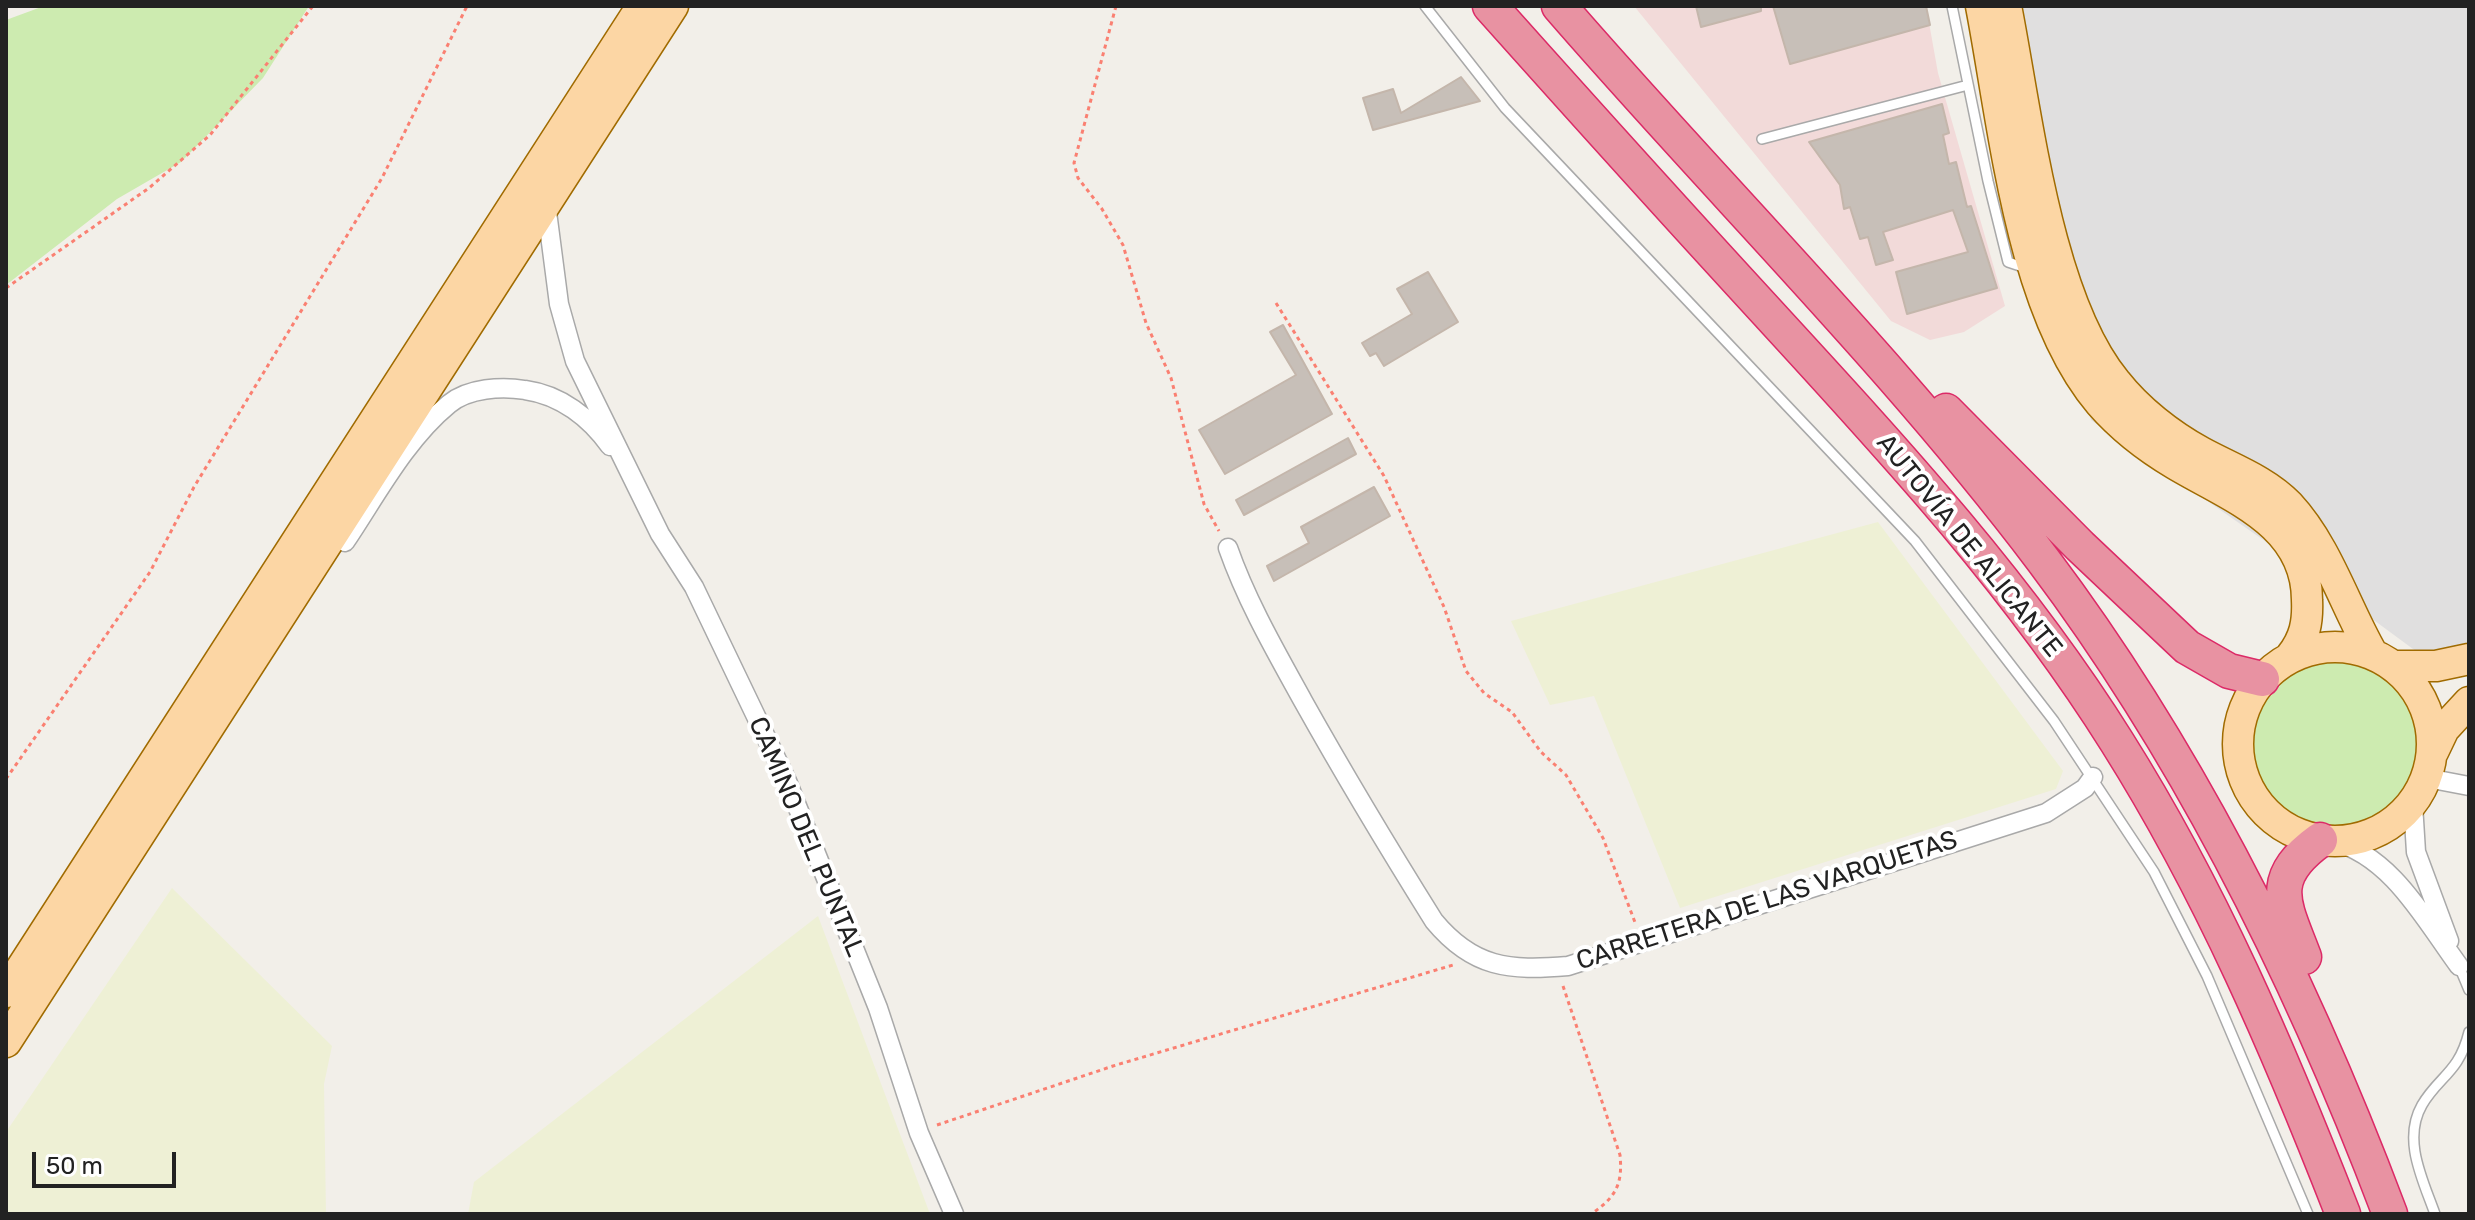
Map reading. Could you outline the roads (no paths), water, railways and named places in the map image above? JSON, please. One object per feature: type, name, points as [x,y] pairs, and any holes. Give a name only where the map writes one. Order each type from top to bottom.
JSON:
[{"type":"highway","name":"AUTOVÍA DE ALICANTE","points":[[1490,6],[1645,180],[1893,449],[2001,578],[2067,668],[2115,739],[2203,891],[2281,1056],[2343,1214]]},
{"type":"highway","name":"AUTOVÍA DE ALICANTE","points":[[1559,6],[1845,326],[2041,559],[2108,652],[2241,873],[2281,953],[2356,1122],[2390,1214]]},
{"type":"highway","points":[[1845,326],[1892,354],[2080,546],[2187,647],[2229,671],[2262,679]]},
{"type":"highway","points":[[2326,840],[2292,863],[2283,881],[2283,896],[2338,1047],[2356,1122]]},
{"type":"main road","points":[[6,992],[642,6]]},
{"type":"main road","points":[[6,1042],[673,6]]},
{"type":"main road","points":[[1981,6],[2022,223],[2058,335],[2099,402],[2150,448],[2262,514],[2289,545],[2304,576],[2307,593],[2304,637],[2291,656],[2262,679],[2240,719],[2237,742],[2243,776],[2260,806],[2277,822],[2326,840],[2368,836],[2385,828],[2424,778],[2444,729],[2469,702]]},
{"type":"main road","points":[[2006,6],[2046,213],[2068,292],[2089,343],[2116,382],[2153,418],[2197,450],[2256,481],[2288,505],[2316,545],[2384,660],[2409,680],[2428,713],[2424,778]]},
{"type":"main road","points":[[2291,656],[2331,646],[2384,660],[2436,666],[2469,659]]},
{"type":"street","name":"CAMINO DEL PUNTAL","points":[[546,204],[567,341],[660,534],[694,587],[787,781],[878,1008],[919,1133],[954,1214]]},
{"type":"street","name":"CAMINO DEL PUNTAL","points":[[296,593],[337,554],[409,448],[450,402],[471,394],[513,388],[560,401],[585,417],[629,472]]},
{"type":"street","name":"CARRETERA DE LAS VARQUETAS","points":[[1228,548],[1259,619],[1349,783],[1434,921],[1450,941],[1476,960],[1516,966],[1557,967],[1643,942],[2046,813],[2085,788],[2093,777]]},
{"type":"street","points":[[2459,966],[2416,852],[2424,778],[2469,786]]},
{"type":"street","points":[[2326,840],[2354,846],[2387,872],[2459,966]]},
{"type":"lane","points":[[1425,6],[1516,120],[1915,541],[2015,668],[2093,777],[2154,872],[2207,976],[2308,1214]]},
{"type":"lane","points":[[1952,6],[2008,262],[2037,271]]},
{"type":"lane","points":[[1762,139],[1968,85]]},
{"type":"lane","points":[[2459,966],[2469,990]]},
{"type":"lane","points":[[2435,1214],[2414,1157],[2415,1123],[2422,1104],[2451,1074],[2469,1032]]}]
